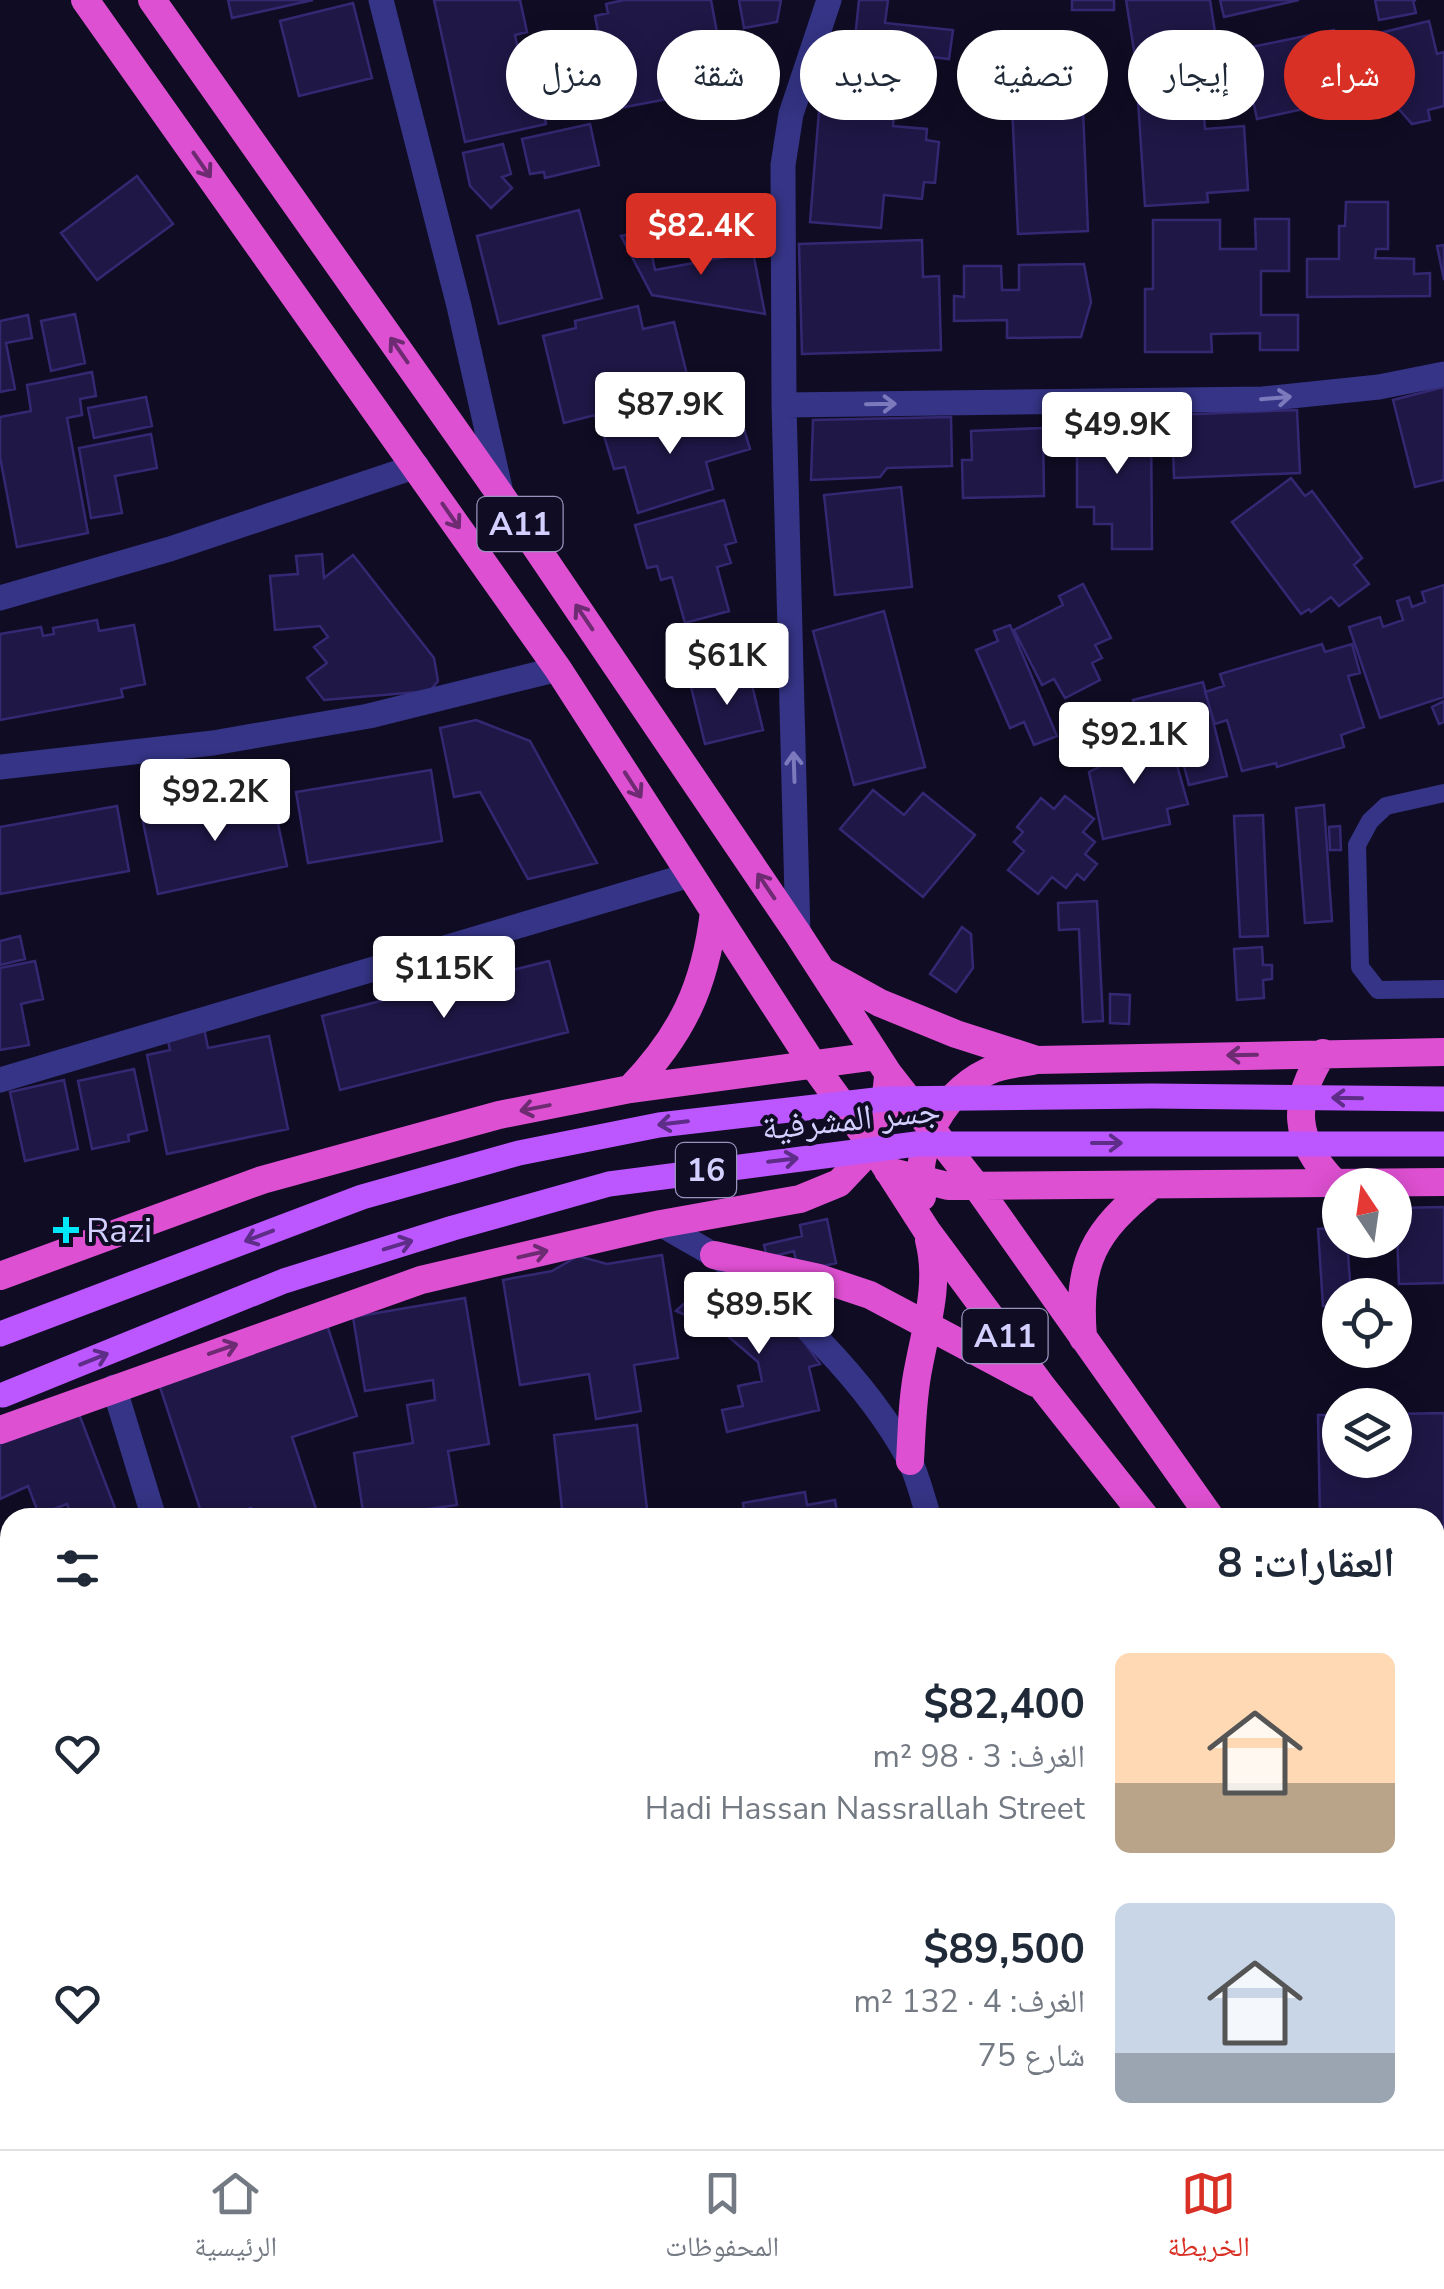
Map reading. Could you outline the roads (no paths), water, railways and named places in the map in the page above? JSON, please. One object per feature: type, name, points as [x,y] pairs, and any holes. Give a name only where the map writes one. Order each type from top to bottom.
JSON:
[{"type":"highway","name":"A11","points":[[85,0],[558,669],[812,1063],[927,1231],[1138,1508]]},
{"type":"highway","name":"A11","points":[[152,0],[502,496],[882,1064],[976,1187],[1204,1508]]},
{"type":"highway","points":[[630,1089],[658,1060],[698,990],[709,952],[714,912]]},
{"type":"highway","points":[[819,969],[880,1003],[956,1034],[1038,1060]]},
{"type":"highway","points":[[910,1461],[918,1369],[929,1324],[934,1261],[919,1181],[920,1157],[931,1128],[957,1093],[994,1069],[1038,1060],[1444,1052]]},
{"type":"highway","points":[[1322,1169],[1303,1136],[1300,1106],[1307,1078],[1323,1053]]},
{"type":"highway","points":[[0,1276],[262,1180],[498,1115],[630,1089],[812,1063],[882,1064],[881,1159]]},
{"type":"highway","points":[[881,1159],[919,1181],[976,1187],[1322,1183]]},
{"type":"highway","points":[[0,1430],[421,1280],[662,1224],[800,1199],[881,1159]]},
{"type":"highway","points":[[1412,1182],[1444,1182]]},
{"type":"highway","points":[[1083,1340],[1080,1295],[1092,1251],[1116,1213],[1152,1186]]},
{"type":"highway","points":[[714,1255],[819,1278],[870,1295],[1044,1389]]},
{"type":"main road","name":"جسر المشرفية","points":[[0,1334],[362,1197],[519,1153],[659,1124],[884,1099],[1444,1098]]},
{"type":"main road","name":"جسر المشرفية","points":[[3,1395],[284,1281],[609,1184],[916,1144],[1444,1144]]},
{"type":"street","points":[[381,0],[459,306],[502,496]]},
{"type":"street","points":[[798,934],[784,405],[784,152],[791,114],[829,0]]},
{"type":"street","points":[[784,405],[1263,400],[1379,387],[1444,374]]},
{"type":"street","points":[[0,598],[170,549],[417,466]]},
{"type":"street","points":[[0,768],[252,736],[369,716],[558,669]]},
{"type":"street","points":[[0,1080],[690,874]]},
{"type":"street","points":[[662,1224],[714,1255],[772,1298],[823,1347],[870,1402],[910,1461],[926,1508]]},
{"type":"street","points":[[114,1387],[151,1508]]},
{"type":"lane","points":[[1444,793],[1386,806],[1370,822],[1357,844],[1360,967],[1378,990],[1444,989]]},
{"type":"place","name":"Razi","points":[[66,1230]]}]
